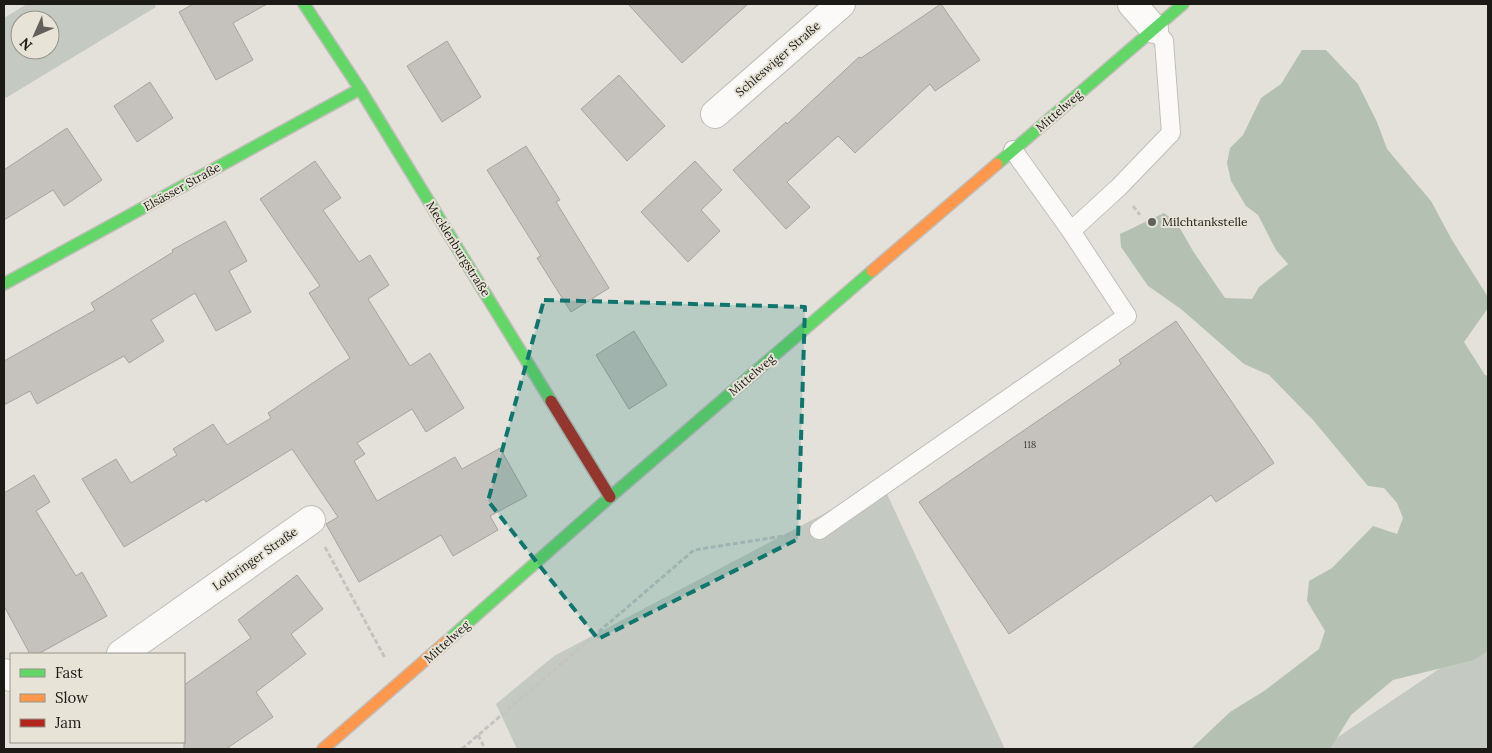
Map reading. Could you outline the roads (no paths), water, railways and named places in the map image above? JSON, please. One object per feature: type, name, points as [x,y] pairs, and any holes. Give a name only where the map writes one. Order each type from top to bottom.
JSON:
[{"type":"street","name":"Mecklenburgstraße","points":[[304,4],[360,89],[610,497]]},
{"type":"street","name":"Schleswiger Straße","points":[[715,114],[841,4]]},
{"type":"street","points":[[1132,4],[1154,29]]},
{"type":"street","name":"Mittelweg","points":[[323,749],[610,497],[1183,4]]},
{"type":"street","name":"Elsässer Straße","points":[[4,284],[360,89]]},
{"type":"street","name":"Lothringer Straße","points":[[122,653],[311,520]]},
{"type":"lane","points":[[1071,230],[1119,188],[1171,134],[1164,41],[1154,29]]},
{"type":"lane","points":[[819,530],[1127,316],[1071,230],[1013,150]]},
{"type":"place","name":"Milchtankstelle","points":[[1152,222]]}]
